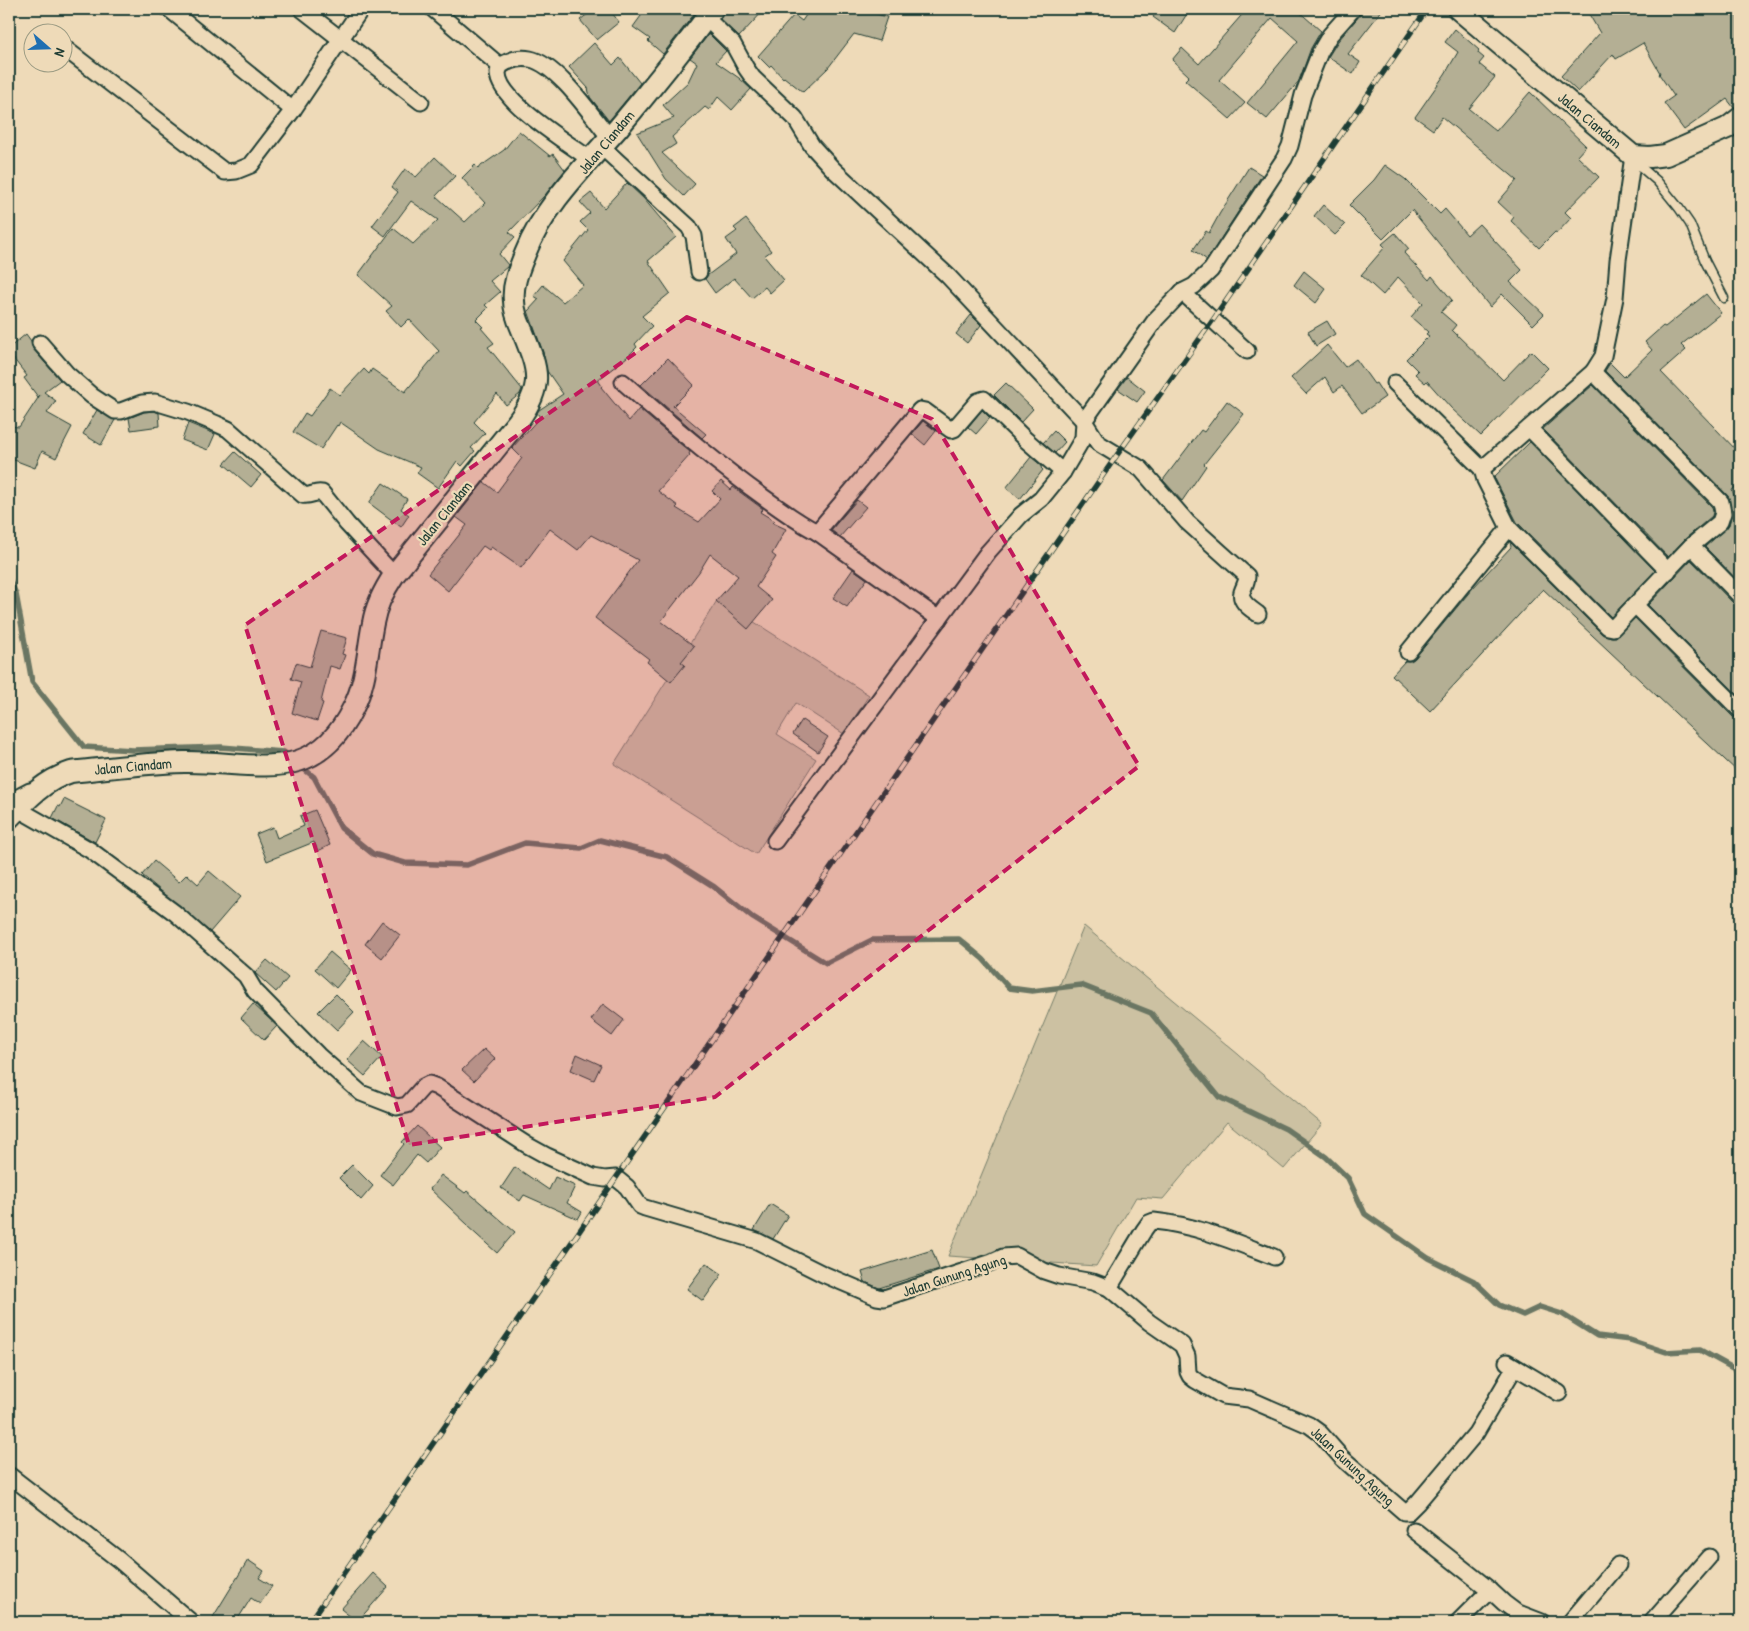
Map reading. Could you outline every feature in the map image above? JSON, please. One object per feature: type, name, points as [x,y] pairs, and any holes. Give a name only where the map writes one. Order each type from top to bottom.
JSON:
[{"type":"street","points":[[169,9],[293,110]]},
{"type":"street","points":[[302,9],[421,102]]},
{"type":"street","points":[[72,54],[225,172],[236,171],[251,165],[293,110],[361,9]]},
{"type":"street","points":[[433,9],[500,66]]},
{"type":"street","points":[[775,841],[988,552],[1021,515],[1041,499],[1063,472],[1082,438],[1084,421],[1156,320],[1182,292],[1194,286],[1211,270],[1276,173],[1290,146],[1303,95],[1325,42],[1353,9]]},
{"type":"street","name":"Jalan Ciandam","points":[[1458,9],[1633,158],[1666,155],[1727,128],[1740,118]]},
{"type":"street","points":[[710,13],[733,44],[753,78],[796,118],[812,146],[833,169],[948,276],[1084,421],[1098,443],[1141,469],[1186,522],[1248,576],[1242,598],[1247,606],[1258,614]]},
{"type":"street","name":"Jalan Ciandam","points":[[12,810],[57,776],[70,772],[186,762],[268,766],[301,760],[326,746],[339,732],[354,707],[365,672],[372,623],[377,606],[394,575],[530,405],[535,394],[537,375],[532,354],[516,312],[514,286],[526,252],[546,213],[710,13]]},
{"type":"street","points":[[601,148],[562,80],[545,66],[530,59],[510,60],[500,66],[498,74],[501,84],[521,110],[601,148],[689,227],[694,236],[699,272]]},
{"type":"street","points":[[1482,469],[1593,372],[1603,356],[1615,298],[1619,251],[1633,158]]},
{"type":"street","points":[[1182,292],[1247,351]]},
{"type":"street","points":[[40,343],[67,374],[92,396],[115,410],[121,412],[142,403],[155,402],[188,412],[228,429],[303,495],[322,493],[347,524],[394,575]]},
{"type":"street","points":[[1395,384],[1482,469],[1485,480],[1509,528],[1608,627],[1613,628],[1691,546],[1720,522],[1723,513],[1721,502],[1593,372]]},
{"type":"street","points":[[623,382],[722,467],[939,619]]},
{"type":"street","points":[[816,532],[920,410],[925,410],[951,430],[954,429],[978,401],[984,399],[1026,440],[1063,472]]},
{"type":"street","points":[[1529,428],[1668,571]]},
{"type":"street","points":[[1408,652],[1509,528]]},
{"type":"street","points":[[1691,546],[1740,596]]},
{"type":"street","points":[[1635,605],[1740,710]]},
{"type":"street","name":"Jalan Gunung Agung","points":[[12,810],[90,850],[175,913],[246,976],[255,991],[318,1055],[361,1093],[397,1107],[407,1105],[423,1087],[429,1084],[437,1086],[527,1145],[552,1159],[593,1177],[616,1178],[626,1187],[640,1206],[757,1241],[822,1274],[877,1297],[884,1298],[1003,1257],[1017,1256],[1044,1271],[1059,1276],[1093,1282],[1109,1288],[1149,1322],[1182,1346],[1187,1356],[1190,1376],[1223,1396],[1249,1399],[1309,1425],[1320,1433],[1342,1458],[1391,1500],[1400,1511],[1408,1512],[1418,1502],[1476,1433],[1510,1364],[1559,1393]]},
{"type":"street","points":[[1109,1288],[1144,1230],[1154,1221],[1206,1232],[1274,1257]]},
{"type":"street","points":[[9,1475],[118,1560],[191,1622]]},
{"type":"street","points":[[1414,1530],[1516,1612],[1542,1622]]},
{"type":"street","points":[[1652,1622],[1709,1557]]},
{"type":"street","points":[[1570,1622],[1618,1565]]},
{"type":"street","points":[[1458,1622],[1490,1590]]},
{"type":"lane","points":[[1633,158],[1656,181],[1690,224],[1705,261],[1724,298]]},
{"type":"highlighted area","points":[[687,317],[932,419],[1139,766],[715,1097],[409,1145],[245,625]]},
{"type":"shaded area","points":[[718,599],[869,695],[844,734],[796,703],[777,734],[816,759],[756,854],[614,764]]},
{"type":"shaded area","points":[[1084,926],[1322,1124],[1284,1169],[1227,1122],[1163,1199],[1136,1197],[1096,1266],[948,1256]]},
{"type":"building","points":[[594,9],[609,9],[619,22],[597,40],[580,20]]},
{"type":"building","points":[[646,9],[698,9],[663,54],[648,41],[650,39],[633,27]]},
{"type":"building","points":[[725,9],[765,9],[739,37],[720,19]]},
{"type":"building","points":[[810,9],[872,9],[870,12],[887,17],[879,41],[854,34],[828,68],[803,92],[783,78],[771,65],[769,67],[758,56],[794,15],[802,21]]},
{"type":"building","points":[[1159,9],[1190,9],[1175,33],[1153,17]]},
{"type":"building","points":[[1247,9],[1296,9],[1321,31],[1311,48],[1299,81],[1267,119],[1247,103],[1298,41],[1272,18],[1219,80],[1245,103],[1230,119],[1185,80],[1189,76],[1172,60],[1182,48],[1199,64]]},
{"type":"building","points":[[1362,9],[1383,9],[1348,54],[1360,62],[1353,74],[1328,57],[1338,41],[1360,15]]},
{"type":"building","points":[[1586,9],[1740,9],[1740,106],[1734,108],[1727,99],[1684,130],[1664,103],[1674,96],[1659,74],[1643,43],[1616,59],[1613,54],[1578,92],[1561,76],[1600,33]]},
{"type":"building","points":[[1455,29],[1479,50],[1478,53],[1484,58],[1479,64],[1495,77],[1469,109],[1496,131],[1530,92],[1586,146],[1577,156],[1599,177],[1565,212],[1571,218],[1539,248],[1511,221],[1514,217],[1498,202],[1517,180],[1442,117],[1433,130],[1415,117],[1458,52],[1445,42]]},
{"type":"building","points":[[709,34],[726,51],[716,62],[751,89],[732,110],[718,97],[709,110],[705,107],[672,137],[676,144],[662,153],[695,184],[684,196],[666,179],[637,133],[674,118],[663,105],[688,82],[697,63],[690,58]]},
{"type":"building","points":[[594,43],[613,65],[620,58],[640,83],[609,121],[590,97],[588,88],[569,67]]},
{"type":"building","points":[[519,131],[550,156],[553,154],[565,170],[546,194],[509,232],[515,237],[499,254],[508,265],[490,281],[500,292],[485,305],[488,308],[476,320],[494,343],[488,347],[522,389],[520,394],[506,405],[497,394],[474,422],[485,433],[471,448],[475,451],[462,466],[457,461],[438,488],[417,473],[421,467],[379,449],[340,422],[321,449],[293,432],[305,413],[310,416],[330,388],[340,395],[364,369],[369,374],[372,369],[405,392],[439,351],[409,319],[401,327],[386,311],[392,306],[358,275],[393,228],[413,244],[438,220],[411,201],[385,236],[372,226],[398,192],[392,187],[405,169],[416,177],[435,157],[455,176],[436,196],[465,222],[485,203],[462,178],[475,165],[478,168],[504,150]]},
{"type":"building","points":[[1385,165],[1405,179],[1440,214],[1445,209],[1467,235],[1479,224],[1522,270],[1510,282],[1544,314],[1533,325],[1502,294],[1490,307],[1412,210],[1383,239],[1349,205],[1374,180]]},
{"type":"building","points":[[1249,167],[1262,175],[1207,260],[1193,250],[1206,231],[1209,233]]},
{"type":"building","points":[[627,183],[644,199],[676,237],[648,261],[670,293],[642,316],[652,326],[635,344],[637,347],[627,357],[598,380],[601,387],[629,421],[639,409],[690,452],[690,455],[658,491],[678,506],[676,508],[699,522],[720,499],[712,491],[721,481],[731,490],[733,487],[763,509],[760,512],[775,521],[773,523],[786,529],[772,554],[776,557],[756,587],[772,600],[748,629],[716,601],[738,576],[710,554],[699,572],[661,621],[694,646],[681,662],[685,665],[671,682],[647,662],[649,659],[595,618],[638,560],[591,535],[578,550],[550,529],[521,568],[491,547],[489,550],[483,546],[448,591],[428,574],[467,525],[456,517],[484,482],[497,492],[522,458],[512,448],[540,417],[537,413],[539,410],[563,394],[547,371],[543,352],[528,311],[539,299],[534,296],[543,285],[563,302],[583,285],[563,261],[588,230],[580,222],[590,213],[580,202],[591,193],[604,208]]},
{"type":"building","points":[[1323,205],[1345,225],[1335,235],[1314,216]]},
{"type":"building","points":[[746,219],[771,251],[764,256],[784,280],[770,293],[765,287],[752,298],[734,278],[715,293],[705,279],[736,254],[726,239],[737,231],[734,228]]},
{"type":"building","points":[[1395,233],[1409,249],[1404,253],[1429,280],[1432,276],[1452,300],[1441,312],[1456,325],[1452,330],[1503,380],[1531,351],[1548,368],[1481,436],[1451,408],[1427,381],[1425,383],[1415,374],[1418,371],[1406,359],[1429,336],[1426,334],[1428,332],[1411,317],[1423,303],[1398,277],[1383,295],[1361,275],[1385,247],[1382,244]]},
{"type":"building","points":[[1304,271],[1326,289],[1316,303],[1294,285]]},
{"type":"building","points":[[1706,294],[1721,313],[1681,345],[1686,350],[1661,372],[1740,454],[1740,483],[1732,490],[1740,511],[1740,583],[1705,547],[1729,525],[1732,512],[1728,496],[1605,371],[1610,363],[1624,377],[1652,350],[1645,342]]},
{"type":"building","points":[[971,315],[981,325],[967,343],[956,334]]},
{"type":"building","points":[[1327,321],[1335,334],[1316,346],[1308,332]]},
{"type":"building","points":[[26,334],[31,341],[33,349],[60,380],[44,392],[56,401],[47,413],[72,427],[56,458],[42,451],[35,468],[9,458],[9,426],[19,427],[40,395],[38,397],[24,378],[27,376],[9,353],[9,348]]},
{"type":"building","points":[[1327,345],[1345,367],[1356,359],[1385,397],[1362,413],[1342,386],[1334,392],[1325,377],[1306,394],[1291,378]]},
{"type":"building","points":[[668,358],[694,385],[673,406],[706,434],[702,438],[641,385]]},
{"type":"building","points":[[1127,377],[1145,391],[1137,402],[1118,389]]},
{"type":"building","points":[[1006,383],[1033,409],[1021,422],[994,395]]},
{"type":"building","points":[[1593,385],[1712,507],[1712,516],[1685,539],[1668,557],[1543,429]]},
{"type":"building","points":[[1227,401],[1244,414],[1204,464],[1206,466],[1182,501],[1163,480],[1201,430],[1204,432]]},
{"type":"building","points":[[97,410],[115,420],[101,445],[83,434]]},
{"type":"building","points":[[982,410],[990,418],[976,434],[968,427]]},
{"type":"building","points":[[154,411],[159,413],[160,426],[131,430],[129,418],[144,412]]},
{"type":"building","points":[[923,421],[936,431],[925,445],[912,434]]},
{"type":"building","points":[[188,423],[215,434],[208,450],[182,440]]},
{"type":"building","points":[[1054,431],[1065,442],[1055,453],[1043,443]]},
{"type":"building","points":[[1530,442],[1655,571],[1611,617],[1517,522],[1494,477]]},
{"type":"building","points":[[235,452],[261,475],[251,487],[224,464]]},
{"type":"building","points":[[1031,457],[1042,466],[1043,470],[1020,499],[1006,488]]},
{"type":"building","points":[[383,483],[407,499],[401,509],[409,515],[401,527],[369,503]]},
{"type":"building","points":[[857,500],[866,507],[840,537],[831,530]]},
{"type":"building","points":[[1510,542],[1602,634],[1616,637],[1635,618],[1733,717],[1740,719],[1740,774],[1543,589],[1430,711],[1392,675],[1405,661],[1411,661],[1415,658],[1472,589],[1511,547]]},
{"type":"building","points":[[1691,560],[1733,603],[1740,605],[1740,697],[1648,605]]},
{"type":"building","points":[[853,569],[867,579],[847,607],[833,598]]},
{"type":"building","points":[[321,631],[347,638],[342,654],[345,655],[340,669],[330,666],[321,702],[323,703],[317,721],[292,713],[301,682],[291,679],[296,663],[310,667]]},
{"type":"building","points":[[802,720],[828,737],[818,752],[793,734]]},
{"type":"building","points":[[64,799],[106,820],[95,842],[52,818]]},
{"type":"building","points":[[315,810],[330,845],[318,851],[314,842],[267,861],[256,834],[273,827],[277,838],[304,826],[300,816]]},
{"type":"building","points":[[154,861],[179,882],[187,874],[198,884],[209,871],[240,897],[210,932],[142,875]]},
{"type":"building","points":[[382,921],[400,935],[382,958],[365,944]]},
{"type":"building","points":[[330,952],[351,970],[336,988],[315,969]]},
{"type":"building","points":[[267,960],[288,978],[276,992],[255,973]]},
{"type":"building","points":[[336,994],[354,1012],[337,1030],[318,1012]]},
{"type":"building","points":[[253,1004],[277,1026],[264,1040],[241,1018]]},
{"type":"building","points":[[603,1004],[624,1020],[612,1036],[591,1020]]},
{"type":"building","points":[[364,1041],[382,1057],[365,1076],[347,1060]]},
{"type":"building","points":[[484,1049],[495,1059],[474,1081],[462,1070]]},
{"type":"building","points":[[577,1054],[601,1065],[594,1080],[571,1070]]},
{"type":"building","points":[[417,1126],[440,1147],[426,1163],[417,1155],[393,1185],[380,1175],[404,1144],[402,1142]]},
{"type":"building","points":[[352,1165],[373,1186],[361,1200],[339,1178]]},
{"type":"building","points":[[515,1167],[549,1190],[555,1177],[575,1186],[567,1203],[582,1212],[578,1219],[524,1195],[520,1201],[501,1188]]},
{"type":"building","points":[[441,1175],[465,1193],[467,1191],[515,1232],[497,1253],[430,1189]]},
{"type":"building","points":[[770,1204],[788,1215],[773,1239],[754,1230]]},
{"type":"building","points":[[932,1250],[939,1269],[879,1288],[865,1282],[862,1272]]},
{"type":"building","points":[[706,1263],[722,1274],[703,1301],[687,1289]]},
{"type":"building","points":[[248,1560],[264,1571],[259,1578],[272,1586],[260,1604],[251,1598],[236,1622],[210,1622]]},
{"type":"building","points":[[373,1573],[388,1587],[357,1622],[341,1609]]},
{"type":"waterway","points":[[9,578],[16,594],[32,682],[84,747],[133,750],[221,747],[284,752],[290,757]]},
{"type":"waterway","points":[[299,765],[314,777],[341,828],[373,854],[405,863],[467,865],[525,843],[581,848],[600,840],[667,857],[713,886],[753,918],[826,963],[872,940],[959,939],[983,959],[1009,988],[1032,991],[1081,985],[1151,1013],[1219,1097],[1286,1129],[1326,1157],[1348,1178],[1365,1214],[1428,1258],[1474,1281],[1499,1305],[1523,1315],[1540,1307],[1562,1314],[1597,1336],[1630,1340],[1666,1352],[1700,1350],[1740,1372]]},
{"type":"railway","points":[[310,1622],[1427,9]]}]
